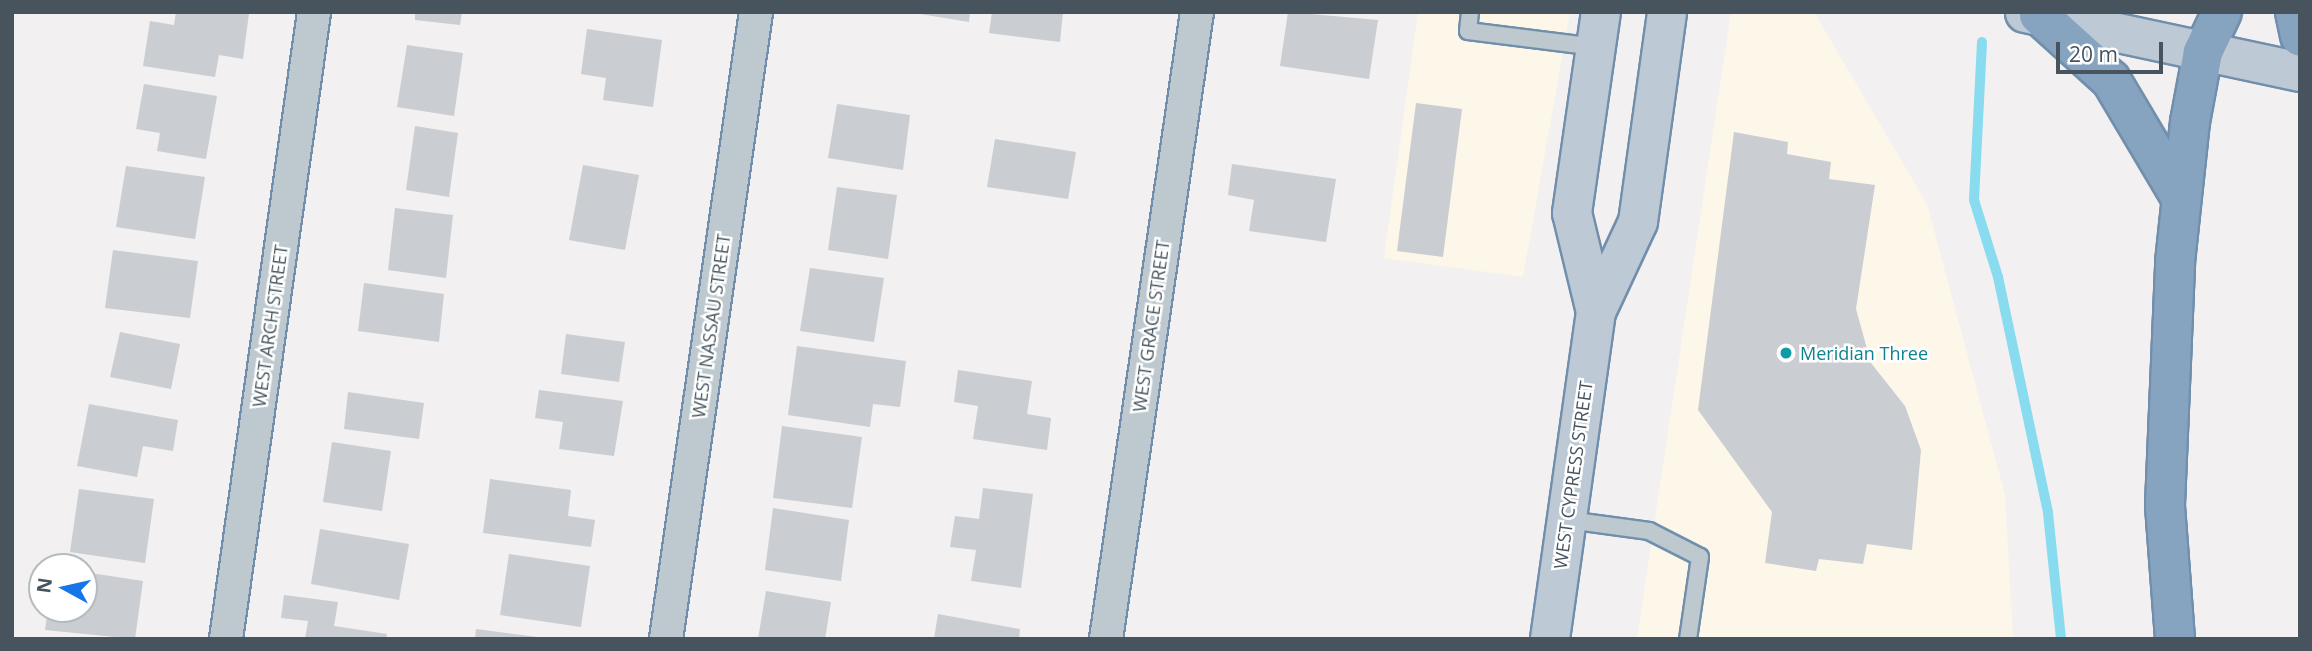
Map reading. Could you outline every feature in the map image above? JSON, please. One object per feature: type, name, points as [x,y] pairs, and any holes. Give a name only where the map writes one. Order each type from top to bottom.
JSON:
[{"type":"highway","points":[[2175,639],[2165,505],[2181,198],[2203,52],[2222,12]]},
{"type":"highway","points":[[2295,12],[2300,36]]},
{"type":"highway","points":[[2031,14],[2110,80],[2181,198]]},
{"type":"street","name":"WEST ARCH STREET","points":[[226,639],[314,12]]},
{"type":"street","name":"WEST NASSAU STREET","points":[[666,639],[756,12]]},
{"type":"street","name":"WEST GRACE STREET","points":[[1106,639],[1197,12]]},
{"type":"street","name":"WEST CYPRESS STREET","points":[[1550,639],[1596,312],[1638,222],[1667,12]]},
{"type":"street","points":[[2031,14],[2300,72]]},
{"type":"street","name":"WEST CYPRESS STREET","points":[[1596,312],[1572,213],[1598,30]]},
{"type":"lane","points":[[1470,12],[1468,31],[1598,30]]},
{"type":"lane","points":[[1568,520],[1649,531],[1700,557],[1688,639]]},
{"type":"shaded area","points":[[1418,12],[1570,12],[1523,277],[1384,258]]},
{"type":"shaded area","points":[[1731,12],[1814,12],[1927,204],[2005,495],[2013,639],[1637,639]]},
{"type":"building","points":[[176,12],[249,13],[243,59],[219,55],[215,77],[143,66],[150,21],[174,25]]},
{"type":"building","points":[[415,12],[462,12],[460,25],[415,20]]},
{"type":"building","points":[[908,12],[970,12],[969,22]]},
{"type":"building","points":[[992,12],[1063,12],[1060,42],[989,33]]},
{"type":"building","points":[[1288,12],[1378,20],[1369,79],[1280,66]]},
{"type":"building","points":[[587,29],[662,40],[653,107],[603,100],[606,78],[581,74]]},
{"type":"building","points":[[407,45],[463,53],[454,116],[397,107]]},
{"type":"building","points":[[144,84],[217,96],[206,159],[157,151],[160,133],[136,129]]},
{"type":"building","points":[[1416,103],[1462,109],[1443,257],[1397,251]]},
{"type":"building","points":[[837,104],[910,115],[903,170],[828,158]]},
{"type":"building","points":[[415,126],[458,133],[449,197],[406,190]]},
{"type":"building","name":"Meridian Three","points":[[1734,132],[1788,142],[1787,154],[1831,162],[1829,179],[1875,185],[1856,309],[1871,363],[1905,406],[1921,450],[1912,550],[1867,544],[1863,564],[1819,559],[1816,571],[1765,563],[1772,512],[1698,410]]},
{"type":"building","points":[[995,139],[1076,152],[1068,199],[987,187]]},
{"type":"building","points":[[1232,164],[1336,179],[1326,242],[1249,231],[1254,200],[1228,195]]},
{"type":"building","points":[[583,165],[639,175],[625,250],[569,240]]},
{"type":"building","points":[[126,166],[205,177],[195,239],[116,227]]},
{"type":"building","points":[[837,187],[897,195],[888,259],[828,250]]},
{"type":"building","points":[[395,208],[453,215],[446,278],[388,270]]},
{"type":"building","points":[[113,250],[198,261],[190,318],[105,308]]},
{"type":"building","points":[[810,268],[884,278],[874,342],[800,331]]},
{"type":"building","points":[[364,283],[444,294],[439,342],[358,331]]},
{"type":"building","points":[[120,332],[180,344],[171,389],[110,377]]},
{"type":"building","points":[[566,334],[625,342],[619,382],[561,374]]},
{"type":"building","points":[[797,346],[906,361],[900,407],[873,404],[870,427],[788,415]]},
{"type":"building","points":[[958,370],[1032,381],[1027,414],[1051,418],[1047,450],[973,439],[978,406],[954,402]]},
{"type":"building","points":[[539,390],[623,401],[614,456],[559,449],[563,422],[535,418]]},
{"type":"building","points":[[348,392],[424,403],[419,439],[344,429]]},
{"type":"building","points":[[89,404],[178,420],[173,451],[143,446],[137,477],[77,466]]},
{"type":"building","points":[[782,426],[862,437],[852,508],[773,498]]},
{"type":"building","points":[[332,442],[391,451],[382,511],[323,502]]},
{"type":"building","points":[[490,479],[571,490],[568,516],[595,520],[591,547],[483,533]]},
{"type":"building","points":[[983,488],[1033,494],[1021,588],[971,581],[976,550],[950,547],[955,516],[979,519]]},
{"type":"building","points":[[79,489],[154,499],[145,563],[98,556],[98,553],[70,552]]},
{"type":"building","points":[[773,508],[849,520],[841,581],[765,570]]},
{"type":"building","points":[[320,529],[409,544],[399,600],[311,584]]},
{"type":"building","points":[[509,554],[590,566],[581,627],[500,615]]},
{"type":"building","points":[[98,574],[143,581],[135,639],[45,630],[46,623],[98,623]]},
{"type":"building","points":[[766,591],[831,602],[825,639],[758,639]]},
{"type":"building","points":[[284,595],[338,602],[334,626],[387,634],[386,639],[305,639],[308,621],[281,618]]},
{"type":"building","points":[[938,614],[1020,629],[1019,639],[934,639]]},
{"type":"building","points":[[476,629],[538,637],[538,639],[475,639]]},
{"type":"waterway","points":[[1982,42],[1974,200],[1998,277],[2048,513],[2061,639]]},
{"type":"place","name":"Meridian Three","points":[[1786,353]]}]
